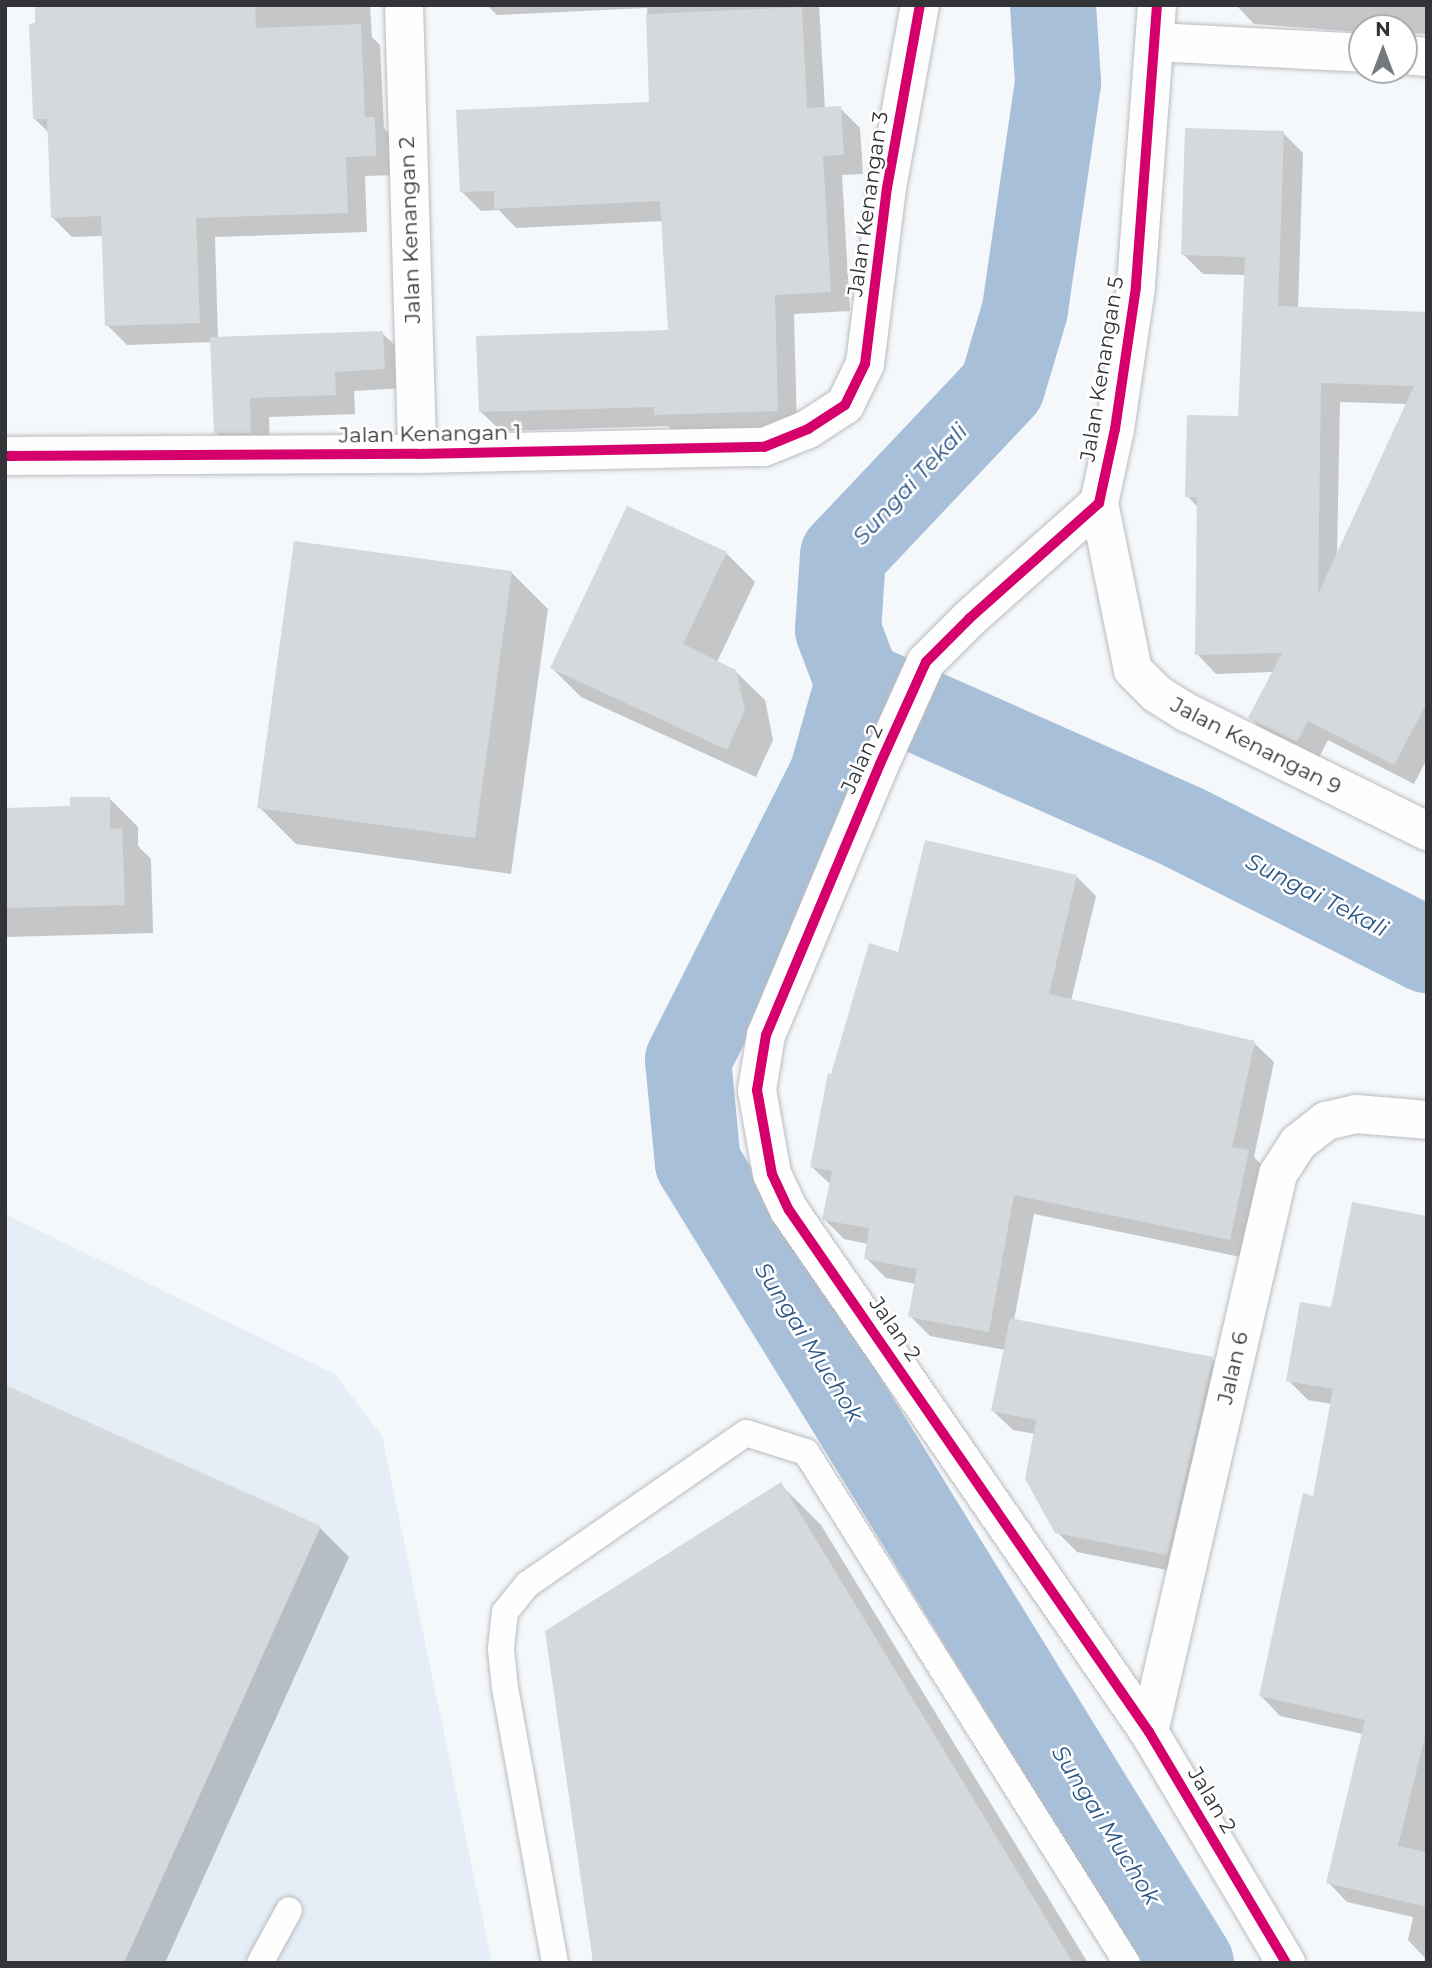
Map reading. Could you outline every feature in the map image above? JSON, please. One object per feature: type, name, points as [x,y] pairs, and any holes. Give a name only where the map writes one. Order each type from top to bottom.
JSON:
[{"type":"street","name":"Jalan Kenangan 2","points":[[404,5],[417,454]]},
{"type":"street","name":"Jalan Kenangan 3","points":[[845,405],[865,364],[887,188],[920,5]]},
{"type":"street","points":[[1156,23],[1348,51]]},
{"type":"street","name":"Jalan Kenangan 5","points":[[1100,503],[1115,429],[1136,287],[1156,23]]},
{"type":"street","name":"Jalan Kenangan 1","points":[[5,456],[417,454],[764,447],[808,429],[845,405]]},
{"type":"street","name":"Jalan 2","points":[[1100,503],[969,619],[926,662],[766,1035],[757,1090],[772,1174],[789,1210],[1149,1732],[1286,1963]]},
{"type":"street","name":"Jalan Kenangan 9","points":[[1100,503],[1133,670],[1157,694],[1188,713],[1427,831]]},
{"type":"street","name":"Jalan 6","points":[[1149,1732],[1278,1174],[1298,1143],[1326,1121],[1356,1114],[1427,1120]]},
{"type":"lane","points":[[555,1963],[505,1688],[501,1649],[505,1612],[528,1584],[746,1433],[806,1452],[1127,1963]]},
{"type":"lane","points":[[260,1963],[289,1910]]},
{"type":"shaded area","points":[[5,1214],[335,1374],[382,1436],[492,1963],[5,1963]]},
{"type":"building","points":[[35,5],[255,6],[256,28],[361,24],[365,117],[375,117],[376,156],[346,157],[348,213],[196,218],[200,323],[105,326],[101,216],[51,218],[47,119],[33,119],[29,24],[35,23]]},
{"type":"building","points":[[802,7],[807,108],[841,106],[844,155],[823,156],[831,292],[775,295],[778,411],[654,415],[654,407],[479,412],[476,336],[668,330],[660,201],[494,209],[494,191],[460,192],[456,110],[649,102],[646,14]]},
{"type":"building","points":[[1185,128],[1284,131],[1278,306],[1427,312],[1427,703],[1394,765],[1308,721],[1297,742],[1248,718],[1282,653],[1195,655],[1197,497],[1185,497],[1187,415],[1238,416],[1245,257],[1181,255]],"holes":[[[1321,383],[1414,386],[1318,594]]]},
{"type":"building","points":[[383,331],[385,369],[335,372],[336,395],[250,398],[251,433],[214,433],[210,337]]},
{"type":"building","points":[[627,506],[727,552],[683,644],[736,670],[745,710],[727,750],[550,668]]},
{"type":"building","points":[[294,541],[512,571],[475,838],[257,808]]},
{"type":"building","points":[[70,797],[110,797],[110,829],[122,828],[125,905],[5,908],[5,808],[70,806]]},
{"type":"building","points":[[925,840],[1077,875],[1049,994],[1255,1041],[1232,1147],[1249,1150],[1230,1240],[1014,1195],[989,1332],[908,1317],[917,1269],[864,1259],[869,1228],[822,1220],[832,1171],[810,1167],[828,1073],[831,1074],[869,943],[898,952]]},
{"type":"building","points":[[1352,1202],[1427,1216],[1427,1728],[1398,1846],[1427,1852],[1427,1907],[1326,1883],[1365,1720],[1259,1696],[1303,1493],[1313,1496],[1333,1389],[1286,1381],[1300,1302],[1331,1307]]},
{"type":"building","points":[[1010,1318],[1213,1357],[1167,1555],[1055,1533],[1025,1479],[1036,1420],[991,1411]]},
{"type":"building","points":[[5,1385],[321,1526],[124,1963],[5,1963]]},
{"type":"building","points":[[781,1482],[1073,1963],[593,1963],[545,1631]]},
{"type":"waterway","name":"Sungai Tekali","points":[[1053,5],[1058,83],[1025,310],[1002,387],[843,555],[838,630],[858,683],[1185,828],[1427,950]]},
{"type":"waterway","name":"Sungai Muchok","points":[[858,683],[832,775],[688,1060],[698,1163],[1191,1963]]},
{"type":"cycle path","points":[[5,456],[417,454],[764,447],[808,429],[845,405],[865,364],[887,188],[920,5]]},
{"type":"cycle path","points":[[1157,5],[1136,287],[1115,429],[1099,503],[969,619],[926,662],[766,1035],[757,1090],[772,1174],[789,1210],[1149,1732],[1286,1963]]}]
